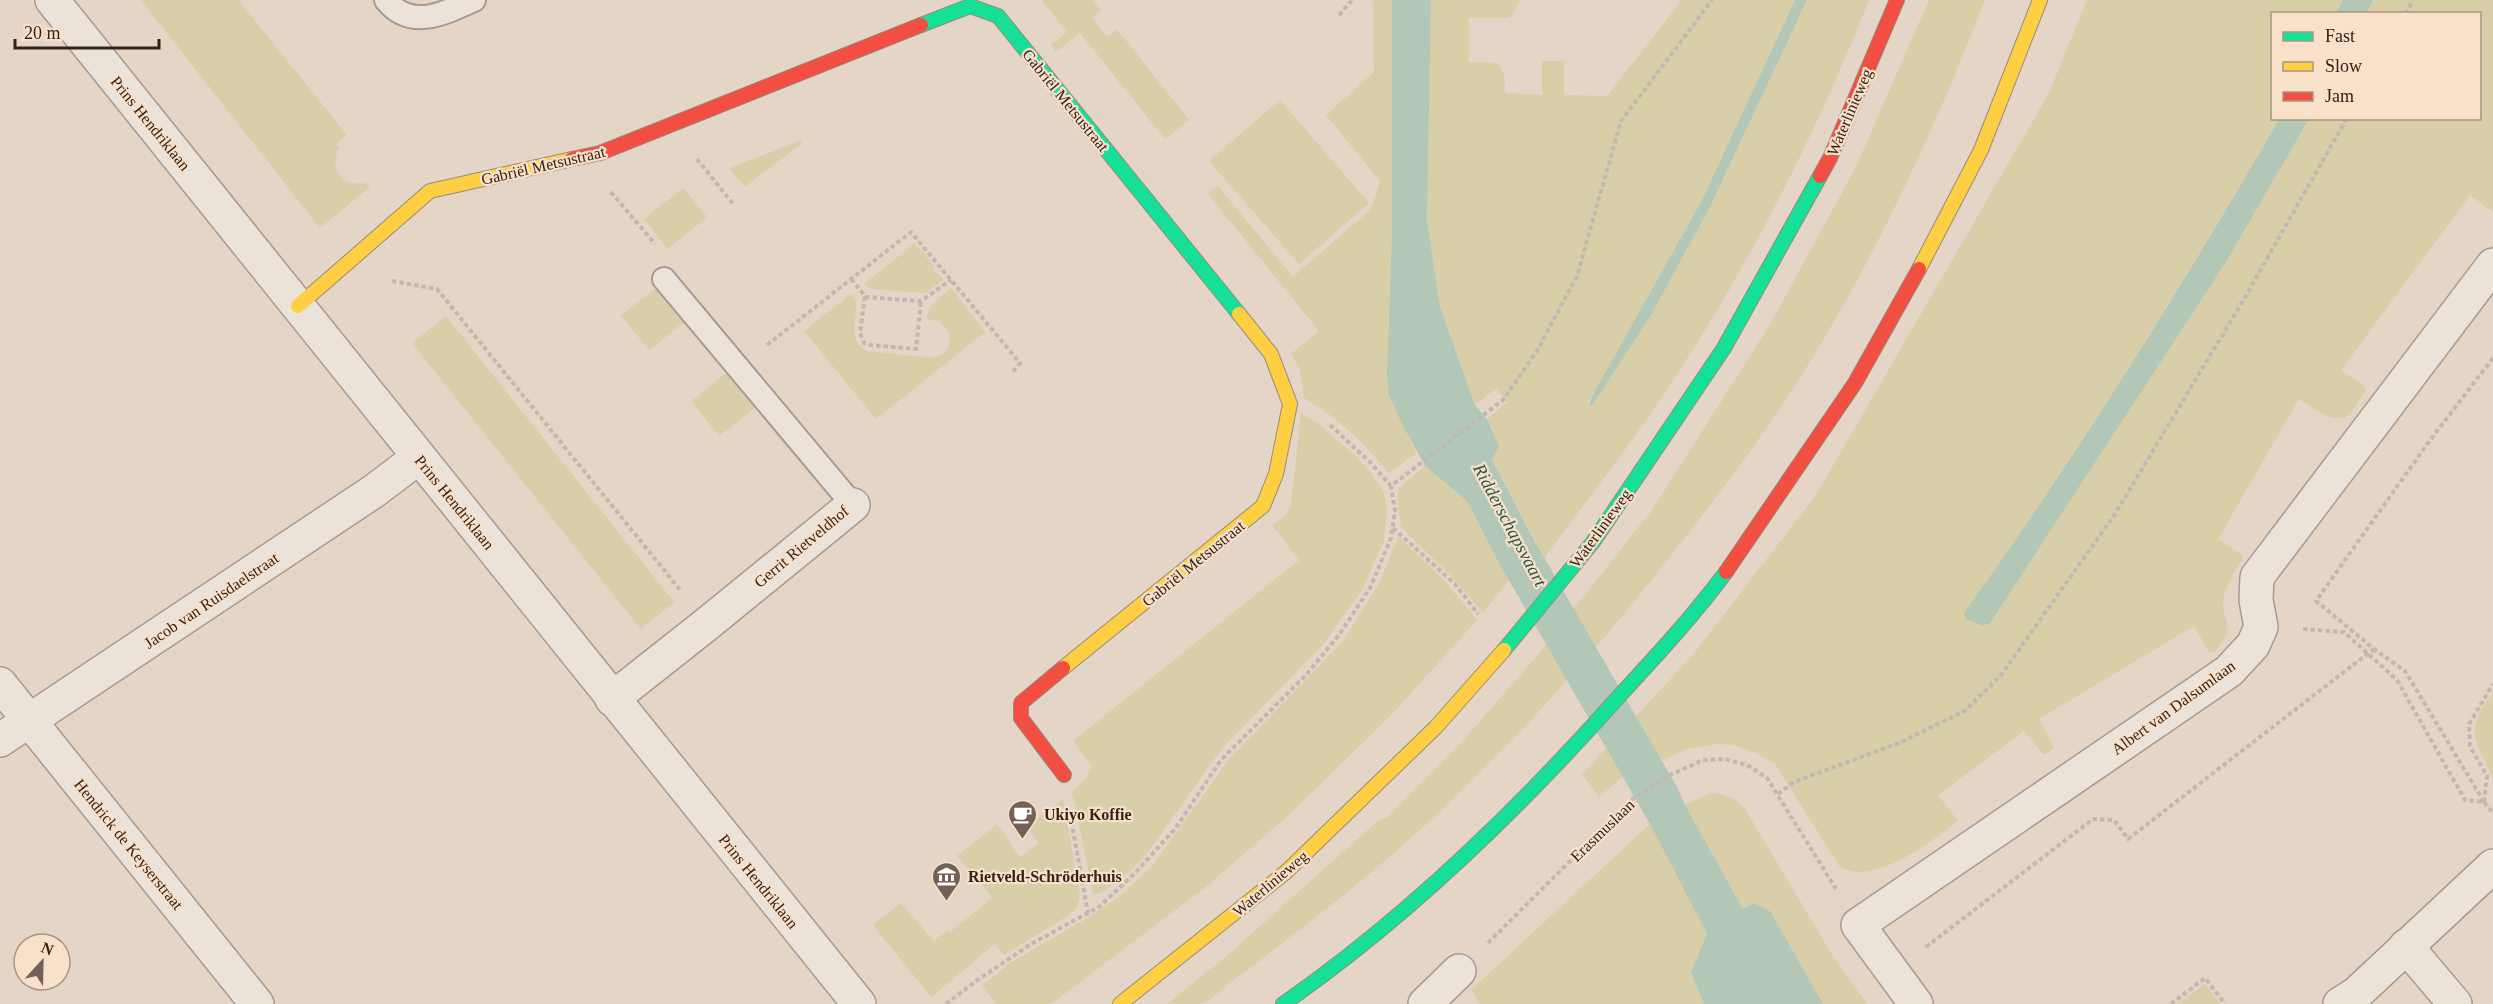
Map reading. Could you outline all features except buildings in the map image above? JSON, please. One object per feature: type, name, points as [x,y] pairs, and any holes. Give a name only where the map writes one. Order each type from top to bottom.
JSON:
[{"type":"main road","name":"Waterlinieweg","points":[[1120,1004],[1286,872],[1436,727],[1519,632],[1593,542],[1724,348],[1830,158],[1897,0]]},
{"type":"main road","points":[[1283,1004],[1340,964],[1501,822],[1578,743],[1642,672],[1699,608],[1736,559],[1855,383],[1927,256],[1981,150],[2040,0]]},
{"type":"main road","name":"Gabriël Metsustraat","points":[[298,306],[430,191],[586,157],[970,6],[984,9],[998,16],[1271,354],[1290,404],[1276,474],[1263,506],[1021,703],[1021,718],[1064,775]]},
{"type":"street","name":"Prins Hendriklaan","points":[[52,0],[859,1004]]},
{"type":"street","points":[[2261,627],[2256,600],[2257,577],[2493,265]]},
{"type":"street","name":"Jacob van Ruisdaelstraat","points":[[0,740],[374,491],[419,457]]},
{"type":"street","name":"Gerrit Rietveldhof","points":[[612,699],[853,505]]},
{"type":"street","name":"Albert van Dalsumlaan","points":[[1858,925],[2229,671],[2253,645],[2261,627]]},
{"type":"street","name":"Hendrick de Keyserstraat","points":[[0,684],[257,1004]]},
{"type":"street","points":[[2340,1004],[2355,994],[2493,866]]},
{"type":"street","points":[[1858,925],[1916,1004]]},
{"type":"street","points":[[2406,946],[2455,1004]]},
{"type":"street","points":[[1425,1004],[1460,972]]},
{"type":"lane","points":[[386,0],[408,16],[434,17],[474,0]]},
{"type":"lane","name":"Gerrit Rietveldhof","points":[[664,279],[853,505]]},
{"type":"path","points":[[1339,15],[1352,0]]},
{"type":"path","points":[[1391,486],[1503,400],[1537,351],[1577,276],[1621,121],[1712,0]]},
{"type":"path","points":[[1778,794],[1794,782],[1899,743],[1965,711],[2001,675],[2115,514],[2244,299],[2346,120]]},
{"type":"path","points":[[669,125],[734,205]]},
{"type":"path","points":[[586,157],[602,182],[664,255],[651,261],[664,279]]},
{"type":"path","points":[[738,368],[911,232],[1020,363],[1013,372]]},
{"type":"path","points":[[340,271],[437,289],[707,624]]},
{"type":"path","points":[[850,279],[865,297],[921,301],[951,280]]},
{"type":"path","points":[[865,297],[860,333],[864,343],[916,349],[921,301]]},
{"type":"path","points":[[2493,358],[2428,443],[2316,601],[2374,649],[2406,671],[2484,802],[2493,813]]},
{"type":"path","points":[[946,1004],[1018,953],[1099,907],[1134,874],[1175,829],[1221,760],[1306,675],[1339,635],[1370,588],[1391,538],[1395,511],[1391,486],[1370,462],[1334,428],[1307,410],[1290,404]]},
{"type":"path","points":[[1392,528],[1455,584],[1480,616]]},
{"type":"path","points":[[2261,627],[2344,632],[2397,680],[2465,800],[2484,802]]},
{"type":"path","points":[[1939,937],[2093,819],[2114,820],[2128,839],[2374,649]]},
{"type":"path","points":[[2484,802],[2487,776],[2470,746],[2469,724],[2493,684]]},
{"type":"path","name":"Erasmuslaan","points":[[1460,972],[1631,800],[1670,775],[1703,759],[1725,759],[1747,765],[1767,778],[1858,925]]},
{"type":"path","points":[[1064,775],[1088,914]]},
{"type":"path","points":[[2171,1004],[2205,978],[2225,1004]]},
{"type":"shaded area","points":[[141,0],[238,0],[347,135],[336,144],[339,149],[335,169],[346,182],[363,184],[366,182],[370,187],[320,228]]},
{"type":"shaded area","points":[[1042,0],[1093,0],[1101,10],[1092,18],[1107,37],[1117,29],[1189,120],[1165,139],[1080,33],[1056,52],[1051,45],[1067,32]]},
{"type":"shaded area","points":[[1373,0],[1392,0],[1389,395],[1416,453],[1389,473],[1350,432],[1329,414],[1304,398],[1300,369],[1291,354],[1319,331],[1208,194],[1218,186],[1293,277],[1371,209],[1380,181],[1326,115],[1374,72]]},
{"type":"shaded area","points":[[1431,0],[1520,0],[1510,18],[1469,18],[1469,62],[1494,63],[1502,68],[1505,93],[1542,95],[1542,61],[1564,61],[1564,95],[1607,96],[1682,0],[1795,0],[1702,200],[1588,403],[1593,403],[1651,315],[1710,207],[1807,0],[1869,0],[1796,166],[1739,273],[1676,376],[1642,426],[1544,558],[1492,458],[1493,429],[1487,419],[1507,402],[1496,389],[1475,405],[1440,307],[1427,220]]},
{"type":"shaded area","points":[[1929,0],[1985,0],[1912,172],[1848,297],[1791,392],[1715,499],[1635,600],[1552,697],[1463,790],[1416,834],[1367,876],[1211,999],[1200,1004],[1167,1004],[1221,961],[1380,819],[1386,818],[1460,744],[1536,657],[1652,510],[1768,328],[1855,169]]},
{"type":"shaded area","points":[[2087,0],[2343,0],[2337,12],[2271,12],[2271,120],[2278,120],[2204,245],[2088,431],[1964,613],[1986,626],[2226,262],[2308,120],[2481,120],[2481,12],[2367,12],[2373,0],[2493,0],[2493,212],[2470,195],[2341,370],[2365,387],[2366,391],[2351,413],[2342,418],[2329,417],[2299,399],[2218,539],[2243,558],[2225,591],[2223,605],[2227,624],[2226,636],[2214,652],[2209,652],[2194,626],[2039,719],[2054,748],[2043,754],[2024,731],[1938,795],[1958,821],[1918,850],[1886,866],[1869,871],[1854,871],[1840,867],[1775,764],[1756,753],[1734,745],[1717,744],[1687,749],[1663,760],[1658,755],[1623,776],[1599,797],[1582,774],[1692,656],[1816,495],[2049,93]]},
{"type":"shaded area","points":[[1280,100],[1369,203],[1299,264],[1209,161]]},
{"type":"shaded area","points":[[800,141],[802,143],[745,187],[729,168]]},
{"type":"shaded area","points":[[683,188],[707,217],[668,249],[644,219]]},
{"type":"shaded area","points":[[915,243],[935,267],[933,270],[944,279],[926,293],[871,289],[864,284]]},
{"type":"shaded area","points":[[660,285],[687,320],[649,350],[621,315]]},
{"type":"shaded area","points":[[951,288],[985,332],[876,419],[804,331],[851,294],[856,299],[854,329],[857,342],[861,347],[868,351],[933,358],[947,349],[950,337],[949,332],[939,321],[927,319],[928,314],[935,302]]},
{"type":"shaded area","points":[[446,316],[674,602],[641,629],[412,343]]},
{"type":"shaded area","points":[[729,371],[757,406],[719,436],[691,401]]},
{"type":"shaded area","points":[[1301,413],[1317,423],[1358,458],[1372,474],[1384,493],[1387,507],[1384,541],[1362,590],[1322,646],[1223,747],[1148,852],[1127,874],[1100,894],[1093,894],[1071,792],[1088,777],[1087,773],[1093,767],[1073,741],[1299,560],[1272,525],[1286,515],[1291,504]]},
{"type":"shaded area","points":[[1425,466],[1467,501],[1509,580],[1483,613],[1455,580],[1401,527],[1397,494],[1399,488]]},
{"type":"shaded area","points":[[1398,536],[1443,579],[1477,620],[1393,713],[1290,814],[1202,890],[1051,1004],[996,1004],[982,986],[1010,963],[1092,915],[1124,893],[1153,865],[1229,759],[1343,641],[1380,582]]},
{"type":"shaded area","points":[[2493,692],[2493,780],[2475,737],[2475,728],[2477,718]]},
{"type":"shaded area","points":[[1710,793],[1729,797],[1745,809],[1834,958],[1867,1004],[1823,1004],[1771,912],[1743,909],[1685,805]]},
{"type":"shaded area","points":[[1063,799],[1080,894],[1077,908],[1004,955],[995,944],[931,997],[873,925],[901,903],[934,941],[948,930],[952,934],[951,931],[992,898],[957,856],[997,824],[1020,857],[1039,843],[1027,827]]},
{"type":"shaded area","points":[[1650,824],[1707,934],[1691,972],[1704,1004],[1480,1004],[1471,990]]},
{"type":"shaded area","points":[[2205,984],[2220,1004],[2177,1004]]},
{"type":"water","name":"Ridderschapsvaart","points":[[1392,0],[1431,0],[1427,220],[1440,307],[1475,405],[1487,419],[1499,446],[1492,459],[1535,542],[1677,787],[1743,909],[1754,903],[1771,912],[1823,1004],[1704,1004],[1691,972],[1707,934],[1650,824],[1499,563],[1467,501],[1425,466],[1389,395],[1387,373],[1392,228]]},
{"type":"water","points":[[1795,0],[1807,0],[1710,207],[1651,315],[1593,404],[1589,406],[1592,396],[1702,200]]},
{"type":"water","points":[[2343,0],[2373,0],[2367,12],[2337,12]]},
{"type":"water","points":[[2278,120],[2308,120],[2226,262],[1990,623],[1983,626],[1966,619],[1964,613],[2048,492],[2128,370]]},
{"type":"traffic: fast","points":[[921,25],[970,6],[998,16],[1239,314]]},
{"type":"traffic: fast","points":[[1504,650],[1593,542],[1724,348],[1820,176]]},
{"type":"traffic: fast","points":[[1283,1004],[1374,935],[1462,859],[1584,736],[1701,604],[1726,572]]},
{"type":"traffic: slow","points":[[1919,269],[1981,150],[2040,0]]},
{"type":"traffic: slow","points":[[298,306],[430,191],[572,159]]},
{"type":"traffic: slow","points":[[1063,668],[1263,506],[1276,474],[1290,404],[1271,354],[1239,314]]},
{"type":"traffic: slow","points":[[1120,1004],[1286,872],[1436,727],[1504,650]]},
{"type":"traffic: jam","points":[[1820,176],[1830,158],[1897,0]]},
{"type":"traffic: jam","points":[[572,159],[600,153],[921,25]]},
{"type":"traffic: jam","points":[[1726,572],[1855,383],[1919,269]]},
{"type":"traffic: jam","points":[[1063,668],[1021,703],[1021,718],[1064,775]]},
{"type":"place","name":"Ukiyo Koffie","points":[[1023,840]]},
{"type":"place","name":"Rietveld-Schröderhuis","points":[[947,902]]}]
